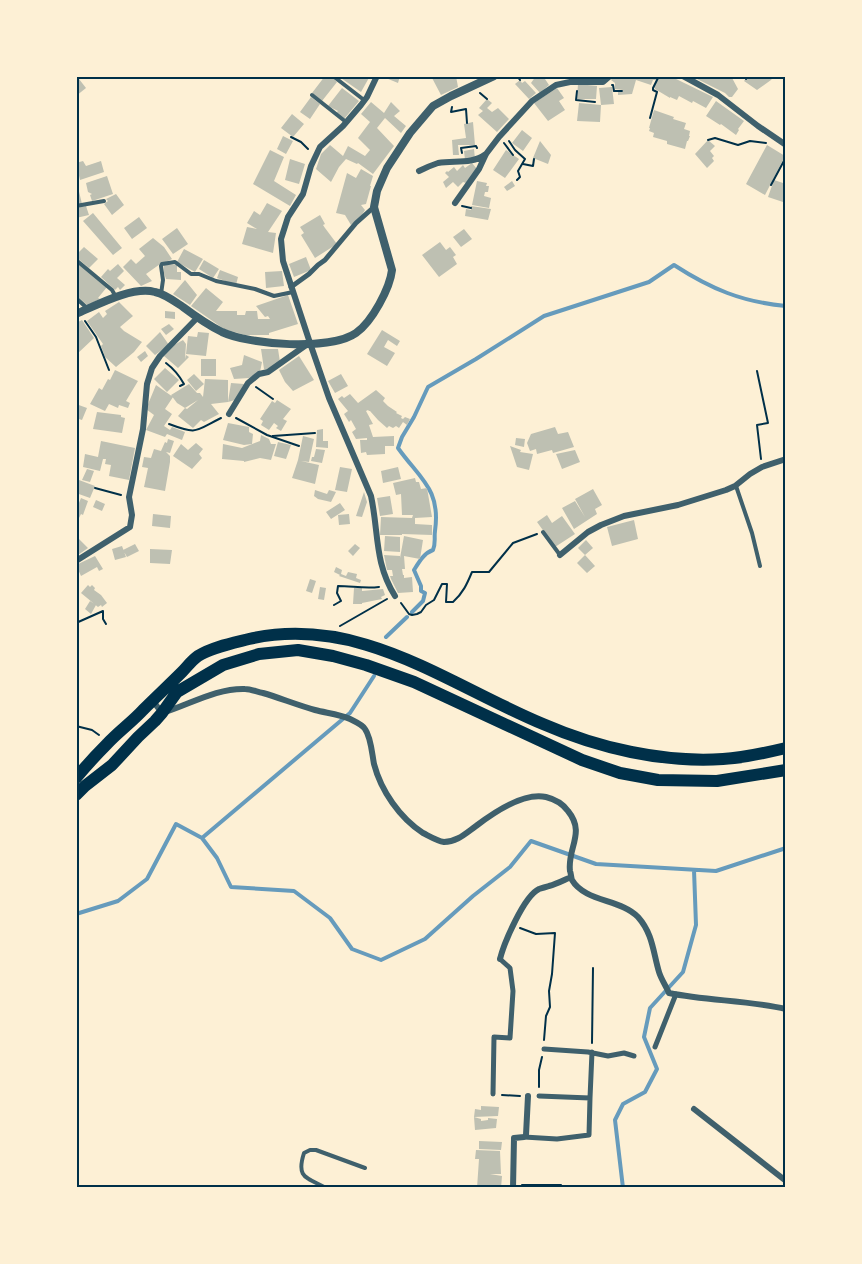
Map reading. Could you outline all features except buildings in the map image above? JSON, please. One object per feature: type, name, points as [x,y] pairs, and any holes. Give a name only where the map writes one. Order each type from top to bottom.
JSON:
[{"type":"highway","points":[[76,778],[108,742],[198,657],[228,644],[257,637],[291,633],[306,633],[361,642],[436,672],[543,724],[621,750],[658,757],[693,760],[725,759],[786,748]]},
{"type":"highway","points":[[76,795],[112,765],[162,713],[177,692],[223,665],[259,654],[298,650],[366,664],[414,682],[582,760],[620,773],[658,780],[717,781],[786,770]]},
{"type":"street","points":[[377,76],[364,100],[346,122],[320,147],[303,194],[288,217],[281,239],[283,261],[329,398],[371,496],[385,585],[395,596]]},
{"type":"street","points":[[81,312],[116,298],[154,291],[168,297],[223,332],[246,339],[282,344],[310,343],[342,339],[356,333],[378,306],[392,270],[374,207],[377,191],[387,168],[414,127],[433,106],[494,76]]},
{"type":"street","points":[[455,203],[479,169],[486,154],[523,110],[556,85],[603,82],[610,76]]},
{"type":"street","points":[[683,76],[718,95],[786,145]]},
{"type":"street","points":[[419,171],[438,164],[475,160],[486,154]]},
{"type":"street","points":[[292,289],[325,260],[356,223],[374,207]]},
{"type":"street","points":[[76,561],[130,527],[132,514],[129,497],[143,429],[147,384],[160,356],[198,317]]},
{"type":"street","points":[[229,414],[248,383],[310,343]]},
{"type":"street","points":[[560,555],[588,532],[601,525],[619,518],[685,503],[726,490],[750,474],[786,459]]},
{"type":"street","points":[[153,700],[162,713],[225,691],[246,689],[350,719],[365,728],[377,776],[402,815],[420,830],[443,842],[457,839],[491,816],[527,797],[544,796],[557,801],[569,812],[576,827],[576,838],[569,863],[572,881],[582,891],[622,906],[638,917],[650,935],[659,971],[669,993],[786,1009]]},
{"type":"street","points":[[493,1094],[494,1037],[510,1038],[513,991],[510,968],[500,959],[502,949],[531,894],[571,877]]},
{"type":"street","points":[[655,1047],[676,994]]},
{"type":"street","points":[[544,1049],[592,1052],[608,1056],[624,1053],[633,1056]]},
{"type":"street","points":[[513,1186],[514,1138],[557,1139],[590,1135],[592,1052]]},
{"type":"street","points":[[524,1137],[528,1096]]},
{"type":"street","points":[[539,1096],[590,1098]]},
{"type":"street","points":[[694,1109],[786,1181]]},
{"type":"lane","points":[[333,76],[364,100]]},
{"type":"lane","points":[[312,96],[346,122]]},
{"type":"lane","points":[[76,206],[104,201]]},
{"type":"lane","points":[[76,260],[112,290],[116,298]]},
{"type":"lane","points":[[161,294],[163,280],[161,266],[175,262],[191,274],[199,274],[223,283],[255,289],[274,296],[292,289]]},
{"type":"lane","points":[[76,298],[81,312]]},
{"type":"lane","points":[[735,486],[752,533],[760,566]]},
{"type":"lane","points":[[543,532],[560,555]]},
{"type":"lane","points":[[326,1188],[306,1178],[301,1172],[304,1153],[316,1150],[365,1168]]},
{"type":"path","points":[[650,118],[657,92],[653,88],[659,76]]},
{"type":"path","points":[[578,82],[576,100],[595,102]]},
{"type":"path","points":[[603,82],[613,85],[614,91],[622,91]]},
{"type":"path","points":[[454,94],[457,99],[451,112],[466,109],[467,123]]},
{"type":"path","points":[[502,136],[513,155]]},
{"type":"path","points":[[502,136],[525,159],[518,171],[520,177],[518,180]]},
{"type":"path","points":[[708,140],[715,138],[738,145],[750,141],[765,144],[773,136]]},
{"type":"path","points":[[291,137],[316,154]]},
{"type":"path","points":[[771,184],[786,157]]},
{"type":"path","points":[[522,164],[533,166],[534,159]]},
{"type":"path","points":[[81,312],[96,337],[109,370]]},
{"type":"path","points":[[160,356],[181,377],[184,384],[180,386]]},
{"type":"path","points":[[757,371],[768,423],[757,425],[762,468]]},
{"type":"path","points":[[248,383],[273,399]]},
{"type":"path","points":[[169,424],[188,431],[199,430],[229,414],[249,426],[299,446]]},
{"type":"path","points":[[271,436],[315,433]]},
{"type":"path","points":[[95,488],[129,497]]},
{"type":"path","points":[[395,596],[395,600],[402,604],[408,614],[412,615],[421,612],[434,600],[442,584],[447,584],[446,602],[453,602],[467,586],[472,572],[489,572],[513,543],[543,532]]},
{"type":"path","points":[[334,605],[341,601],[336,593],[338,586],[370,589],[385,585]]},
{"type":"path","points":[[339,626],[387,598]]},
{"type":"path","points":[[76,623],[103,611],[106,624]]},
{"type":"path","points":[[76,726],[92,730],[108,742]]},
{"type":"path","points":[[513,928],[536,934],[555,933],[549,990],[550,1007],[544,1028],[544,1049],[539,1070],[539,1096]]},
{"type":"path","points":[[592,1052],[593,968]]},
{"type":"path","points":[[493,1094],[528,1096]]},
{"type":"path","points":[[513,1186],[561,1185],[561,1188]]},
{"type":"waterway","points":[[412,612],[423,601],[425,593],[421,591],[414,570],[424,556],[433,550],[435,505],[427,485],[398,448],[428,387],[544,316],[649,282],[674,265],[727,293],[741,298],[786,306]]},
{"type":"waterway","points":[[386,637],[407,617]]},
{"type":"waterway","points":[[202,838],[350,713],[374,676]]},
{"type":"waterway","points":[[76,914],[118,901],[147,879],[176,824],[202,838],[217,858],[231,887],[294,891],[330,918],[352,949],[381,960],[425,939],[510,867],[531,841],[596,864],[716,871],[786,848]]},
{"type":"waterway","points":[[623,1188],[615,1120],[623,1104],[645,1092],[657,1069],[644,1037],[650,1008],[683,972],[696,925],[694,870]]}]
